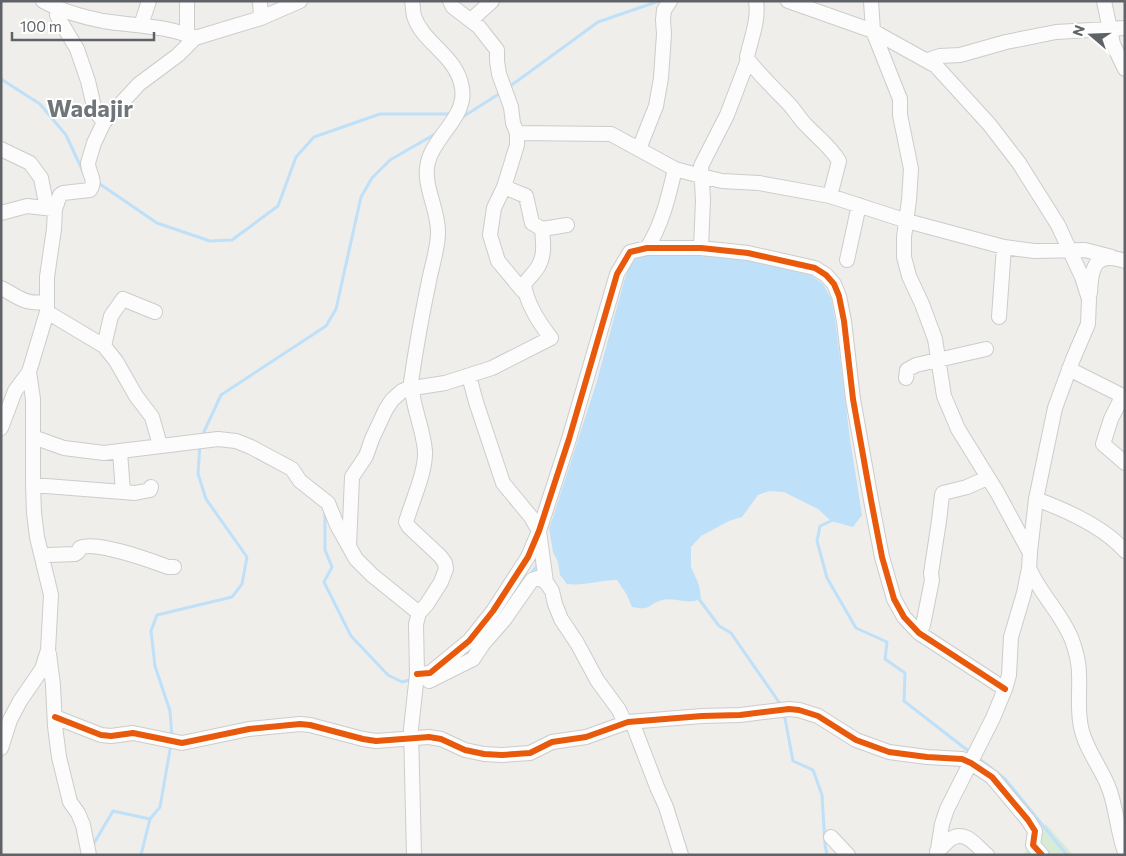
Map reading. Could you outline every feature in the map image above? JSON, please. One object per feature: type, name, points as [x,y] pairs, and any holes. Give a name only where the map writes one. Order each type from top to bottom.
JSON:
[{"type":"street","points":[[44,1],[58,9],[102,21],[142,25],[191,37],[261,18],[300,1]]},
{"type":"street","points":[[142,25],[149,1]]},
{"type":"street","points":[[51,208],[63,193],[69,191],[86,192],[90,190],[93,180],[88,163],[104,122],[139,84],[178,55],[191,37],[187,1]]},
{"type":"street","points":[[260,1],[261,18]]},
{"type":"street","points":[[412,1],[414,15],[418,24],[455,66],[463,90],[452,125],[435,146],[427,163],[428,182],[438,234],[411,389],[425,452],[406,522],[440,556],[445,563],[446,569],[441,582],[419,613],[416,624],[416,679],[411,729],[414,855]]},
{"type":"street","points":[[450,1],[453,7],[471,20],[497,50],[499,74],[517,132],[517,145],[504,187],[494,208],[490,235],[498,261],[522,291],[525,292]]},
{"type":"street","points":[[471,20],[492,1]]},
{"type":"street","points":[[638,149],[656,106],[661,78],[664,10],[670,1]]},
{"type":"street","points":[[701,248],[703,200],[701,166],[727,115],[748,60],[747,57],[756,20],[756,1]]},
{"type":"street","points":[[788,1],[874,31],[936,66],[1006,144],[1058,225],[1082,277],[1089,299]]},
{"type":"street","points":[[871,1],[874,31],[900,99],[900,116],[911,169],[904,257],[909,276],[935,339],[944,396],[958,429],[997,492],[1030,553]]},
{"type":"street","points":[[1104,1],[1113,44],[1125,69]]},
{"type":"street","points":[[58,9],[57,15],[80,57],[95,111],[104,122]]},
{"type":"street","points":[[928,60],[940,56],[960,55],[1006,42],[1056,32],[1125,28]]},
{"type":"street","points":[[748,60],[768,85],[789,104],[839,161],[830,196]]},
{"type":"street","points":[[517,132],[611,134],[675,169],[701,176],[722,181],[759,184],[830,196],[968,239],[1004,247],[1034,251],[1085,250],[1119,259]]},
{"type":"street","points":[[1,149],[30,163],[41,178],[51,208],[54,229],[49,255],[46,307],[29,372],[15,391],[1,428]]},
{"type":"street","points":[[647,248],[654,238],[662,216],[675,169]]},
{"type":"street","points":[[504,187],[526,196],[532,222],[542,229],[567,225]]},
{"type":"street","points":[[847,260],[859,205]]},
{"type":"street","points":[[1,214],[27,206],[51,208]]},
{"type":"street","points":[[349,548],[352,477],[366,456],[386,409],[392,400],[402,391],[445,383],[492,368],[551,338],[537,316],[525,292],[524,285],[538,266],[542,256],[544,249],[542,229]]},
{"type":"street","points":[[999,317],[1004,247]]},
{"type":"street","points":[[416,679],[430,673],[469,641],[493,611],[528,557],[539,531],[587,381],[617,274],[630,252],[647,248],[701,248],[748,253],[815,268],[826,275],[834,284],[839,296],[844,321],[853,398],[882,556],[894,599],[904,617],[919,633],[1005,689]]},
{"type":"street","points":[[937,853],[942,824],[947,809],[993,718],[1009,675],[1011,637],[1029,568],[1036,499],[1055,408],[1088,324],[1091,277],[1094,267],[1103,258],[1119,259]]},
{"type":"street","points":[[1,288],[13,296],[46,307],[104,346],[116,361],[136,396],[152,417],[160,445]]},
{"type":"street","points":[[104,346],[111,316],[123,299],[155,312]]},
{"type":"street","points":[[906,378],[907,370],[916,365],[986,349]]},
{"type":"street","points":[[1069,369],[1124,396],[1111,419],[1103,444],[1125,463]]},
{"type":"street","points":[[29,372],[33,399],[32,485],[37,537],[51,595],[48,650],[54,685],[59,758],[70,802],[78,813],[83,825],[89,855]]},
{"type":"street","points":[[469,376],[503,483],[531,517],[539,531],[546,582],[552,591],[561,619],[578,644],[597,680],[628,723],[666,807],[681,855]]},
{"type":"street","points":[[33,437],[64,448],[92,452],[120,452],[160,445],[226,440],[251,447],[292,468],[300,481],[328,503],[337,525],[356,558],[372,575],[419,613]]},
{"type":"street","points":[[120,452],[124,492]]},
{"type":"street","points":[[919,633],[923,625],[932,580],[931,573],[942,495],[943,493],[967,487],[988,478]]},
{"type":"street","points":[[32,485],[124,492],[140,492],[150,490],[151,487]]},
{"type":"street","points":[[1036,499],[1062,508],[1102,530],[1125,551]]},
{"type":"street","points":[[43,557],[75,554],[80,548],[88,546],[111,550],[168,567],[174,567]]},
{"type":"street","points":[[1029,568],[1063,622],[1071,639],[1077,658],[1079,674],[1078,710],[1084,739],[1109,787],[1119,836],[1125,852]]},
{"type":"street","points":[[416,679],[433,680],[473,659],[504,620],[532,580],[538,578],[546,582]]},
{"type":"street","points":[[1,748],[10,720],[20,701],[42,669],[48,650]]},
{"type":"street","points":[[55,717],[101,735],[111,736],[133,733],[182,743],[249,729],[310,724],[376,741],[429,737],[441,739],[465,750],[484,754],[520,755],[530,753],[552,742],[586,737],[628,723],[799,710],[818,716],[856,740],[889,752],[962,759],[970,762],[992,777],[1028,820],[1035,831],[1033,845],[1042,855]]},
{"type":"street","points":[[937,853],[950,839],[960,836],[969,838],[987,855]]},
{"type":"street","points":[[831,837],[848,855]]},
{"type":"green space","points":[[1046,824],[1073,855],[1023,855]]},
{"type":"water","points":[[642,254],[709,256],[750,261],[811,275],[823,284],[831,298],[835,319],[850,439],[862,515],[853,527],[831,521],[818,509],[784,492],[769,491],[758,495],[742,517],[729,521],[701,536],[691,547],[691,567],[699,585],[701,598],[692,601],[667,599],[643,608],[632,607],[617,580],[567,584],[560,575],[549,529],[596,384],[624,281],[631,262]]},
{"type":"waterway","points":[[509,87],[598,22],[659,1]]},
{"type":"waterway","points":[[1,79],[40,104],[66,135],[85,176]]},
{"type":"waterway","points":[[461,118],[502,92]]},
{"type":"waterway","points":[[97,182],[157,223],[210,241],[232,240],[278,206],[296,157],[314,137],[380,114],[452,114]]},
{"type":"waterway","points":[[202,436],[221,395],[326,326],[336,309],[361,197],[372,178],[390,160],[437,133]]},
{"type":"waterway","points":[[172,737],[170,711],[155,666],[151,631],[157,615],[232,597],[242,584],[247,557],[206,499],[198,474],[200,444]]},
{"type":"waterway","points":[[325,511],[325,550],[332,567],[324,582],[351,636],[388,675],[402,682],[413,679]]},
{"type":"waterway","points":[[831,521],[820,526],[817,541],[827,578],[856,628],[887,642],[885,659],[905,673],[904,701],[971,753]]},
{"type":"waterway","points":[[531,574],[539,563]]},
{"type":"waterway","points":[[699,599],[719,626],[731,633],[781,705]]},
{"type":"waterway","points":[[784,713],[793,761],[813,770],[822,795],[827,855]]},
{"type":"waterway","points":[[141,855],[150,819],[160,807],[171,744]]},
{"type":"waterway","points":[[978,758],[991,768]]},
{"type":"waterway","points":[[996,772],[1005,779],[1067,855]]},
{"type":"waterway","points":[[93,845],[113,811],[150,819]]},
{"type":"cycle path","points":[[417,674],[430,673],[469,641],[493,611],[528,557],[539,531],[569,439],[617,274],[630,252],[647,248],[701,248],[748,253],[815,268],[826,275],[834,284],[839,296],[844,321],[853,399],[871,500],[882,557],[894,599],[904,617],[919,633],[1005,689]]},
{"type":"cycle path","points":[[55,717],[101,735],[111,736],[133,733],[182,743],[249,729],[300,724],[376,741],[429,737],[441,739],[465,750],[502,755],[530,753],[552,742],[586,737],[628,722],[740,715],[789,709],[799,710],[818,716],[856,740],[889,752],[962,759],[971,763],[992,777],[1028,820],[1035,831],[1033,845],[1042,855]]},
{"type":"district","name":"Wadajir","points":[[90,107]]}]
